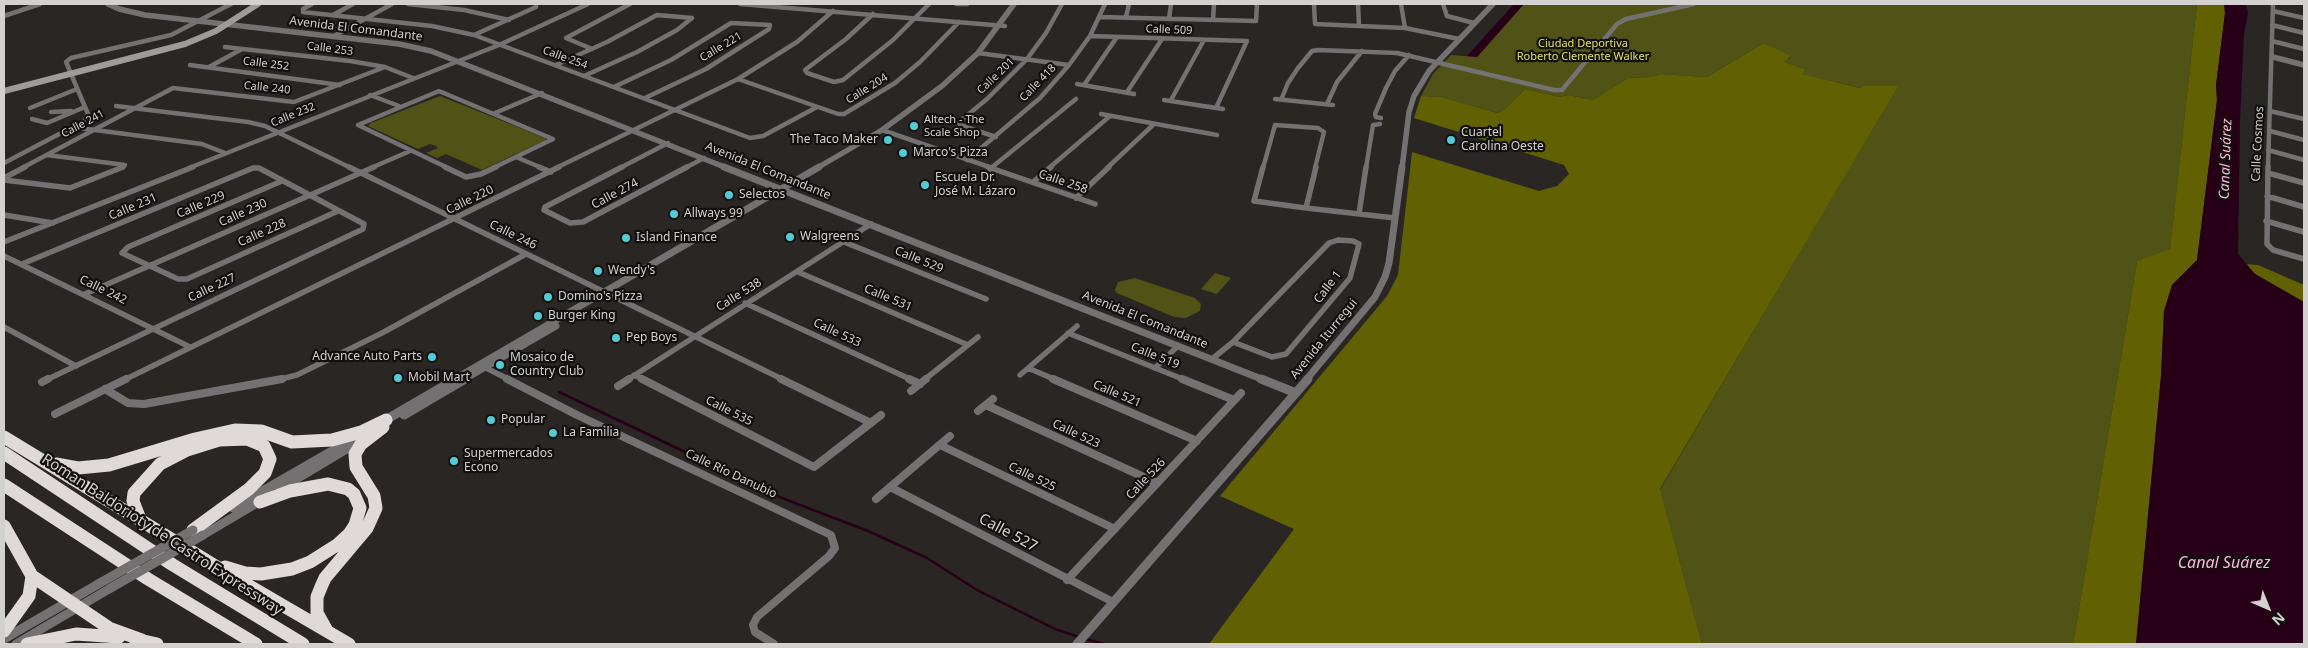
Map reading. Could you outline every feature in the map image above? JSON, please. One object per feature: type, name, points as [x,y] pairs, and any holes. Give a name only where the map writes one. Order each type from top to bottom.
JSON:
[{"type":"highway","points":[[44,460],[72,467],[98,467],[235,430],[261,431],[292,442],[316,442],[345,437],[386,423]]},
{"type":"highway","points":[[328,632],[317,613],[317,597],[325,578],[367,528],[376,508],[374,496],[356,467],[355,454],[361,444],[386,423]]},
{"type":"highway","points":[[4,437],[349,644]]},
{"type":"highway","points":[[140,519],[134,501],[134,493],[144,479],[160,464],[186,450],[219,440],[247,439],[264,446],[270,459],[265,473],[198,533]]},
{"type":"highway","name":"Roman Baldorioty de Castro Expressway","points":[[4,453],[173,565],[303,644]]},
{"type":"highway","points":[[205,558],[245,573],[274,573],[292,569],[317,558],[337,545],[349,534],[359,515],[360,508],[354,494],[340,486],[328,484],[290,491],[260,502]]},
{"type":"highway","points":[[4,486],[148,579],[256,644]]},
{"type":"highway","points":[[4,526],[32,576],[109,628],[157,644]]},
{"type":"highway","points":[[4,631],[29,596],[32,576]]},
{"type":"highway","points":[[27,644],[65,635],[89,633],[142,640]]},
{"type":"main road","points":[[221,25],[250,4]]},
{"type":"main road","points":[[4,89],[184,44],[258,4]]},
{"type":"street","points":[[4,16],[40,4]]},
{"type":"street","name":"Avenida El Comandante","points":[[108,4],[119,9],[145,15],[400,44],[431,51],[542,93],[1296,393]]},
{"type":"street","points":[[4,163],[84,121],[88,114],[66,62],[71,58],[156,40],[231,4]]},
{"type":"street","points":[[333,15],[353,4]]},
{"type":"street","points":[[334,36],[392,4]]},
{"type":"street","points":[[408,4],[464,10],[508,20]]},
{"type":"street","points":[[474,35],[536,7],[538,5],[536,4]]},
{"type":"street","name":"Calle 232","points":[[4,242],[499,45],[588,4]]},
{"type":"street","points":[[592,49],[566,38],[630,4]]},
{"type":"street","points":[[740,4],[1003,25]]},
{"type":"street","points":[[873,14],[846,39],[805,70],[807,73],[834,82],[847,77],[874,57],[917,18],[929,4]]},
{"type":"street","points":[[956,4],[967,4]]},
{"type":"street","points":[[1003,25],[1014,4]]},
{"type":"street","points":[[4,639],[74,604],[109,589],[198,533],[884,131],[942,86],[980,53],[1018,4]]},
{"type":"street","name":"Calle 201","points":[[996,136],[960,125],[959,122],[987,99],[1027,59],[1046,34],[1062,4]]},
{"type":"street","name":"Calle 418","points":[[967,160],[1040,98],[1069,65],[1090,36],[1105,4]]},
{"type":"street","points":[[1126,17],[1129,4]]},
{"type":"street","points":[[1169,19],[1171,4]]},
{"type":"street","points":[[1213,20],[1214,4]]},
{"type":"street","points":[[1100,17],[1256,22],[1257,4]]},
{"type":"street","points":[[1314,4],[1315,24],[1405,28],[1459,39]]},
{"type":"street","points":[[1358,4],[1359,25]]},
{"type":"street","points":[[1401,4],[1405,28]]},
{"type":"street","points":[[1443,4],[1447,16],[1474,23]]},
{"type":"street","name":"Avenida Iturregui","points":[[1077,644],[1296,393],[1378,291],[1389,263],[1408,112],[1422,81],[1493,4]]},
{"type":"street","points":[[1362,51],[1337,82],[1330,104],[1278,99],[1298,68],[1315,50],[1362,51],[1409,56],[1554,90],[1562,90],[1616,24],[1626,19],[1694,4]]},
{"type":"street","name":"Calle Cosmos","points":[[2273,4],[2273,55],[2266,221],[2268,246],[2304,259]]},
{"type":"street","name":"Calle 254","points":[[311,5],[302,9],[303,12],[432,26],[474,35],[756,139],[817,107]]},
{"type":"street","points":[[2273,11],[2304,18]]},
{"type":"street","name":"Calle 220","points":[[56,414],[677,111],[738,79],[797,42],[833,12]]},
{"type":"street","points":[[556,65],[592,49],[657,15],[692,18],[677,30],[637,52],[584,76]]},
{"type":"street","name":"Calle 221","points":[[614,87],[678,56],[734,22],[767,24],[771,26],[706,69],[645,98]]},
{"type":"street","name":"Calle 204","points":[[738,79],[838,114],[844,114],[885,91],[920,62],[959,22]]},
{"type":"street","points":[[2272,25],[2304,33]]},
{"type":"street","name":"Calle 509","points":[[1090,36],[1247,41],[1216,108]]},
{"type":"street","points":[[1084,85],[1117,38]]},
{"type":"street","points":[[1127,92],[1162,39]]},
{"type":"street","points":[[1171,100],[1204,40]]},
{"type":"street","points":[[2272,41],[2304,49]]},
{"type":"street","name":"Calle 253","points":[[225,47],[350,60],[385,67],[413,78]]},
{"type":"street","points":[[209,67],[243,48]]},
{"type":"street","points":[[980,53],[1069,65]]},
{"type":"street","points":[[2273,55],[2304,61]]},
{"type":"street","points":[[2273,55],[2304,65]]},
{"type":"street","points":[[1359,214],[1373,125],[1381,121],[1375,114],[1395,71],[1409,56]]},
{"type":"street","name":"Calle 252","points":[[190,65],[306,78],[340,85]]},
{"type":"street","name":"Calle 240","points":[[172,89],[294,102],[385,67]]},
{"type":"street","points":[[1077,84],[1134,94]]},
{"type":"street","points":[[30,108],[77,89]]},
{"type":"street","name":"Calle 241","points":[[4,179],[92,130],[172,89]]},
{"type":"street","points":[[439,91],[495,113],[552,139],[516,158],[471,177],[466,177],[375,135],[358,124],[400,106],[439,91]]},
{"type":"street","points":[[495,113],[542,93]]},
{"type":"street","points":[[370,95],[400,106]]},
{"type":"street","points":[[990,169],[1076,99]]},
{"type":"street","points":[[1164,100],[1223,109]]},
{"type":"street","name":"Calle 246","points":[[116,106],[248,122],[265,126],[871,422]]},
{"type":"street","points":[[32,118],[47,123],[85,107]]},
{"type":"street","points":[[51,112],[72,111]]},
{"type":"street","points":[[2270,111],[2304,119]]},
{"type":"street","points":[[1101,114],[1217,135]]},
{"type":"street","points":[[1033,182],[1110,116]]},
{"type":"street","points":[[1076,198],[1154,124]]},
{"type":"street","points":[[1306,208],[1324,132],[1322,129],[1275,125],[1254,201],[1306,208],[1396,218]]},
{"type":"street","points":[[72,127],[202,144],[225,153]]},
{"type":"street","name":"Calle 258","points":[[884,131],[1095,204]]},
{"type":"street","points":[[2270,131],[2304,140]]},
{"type":"street","points":[[553,203],[668,144]]},
{"type":"street","points":[[2268,150],[2304,160]]},
{"type":"street","name":"Calle 230","points":[[85,294],[410,151]]},
{"type":"street","points":[[4,179],[66,187],[81,185],[121,169],[125,165],[47,155]]},
{"type":"street","points":[[516,158],[551,172]]},
{"type":"street","name":"Calle 274","points":[[553,203],[545,207],[544,210],[570,223],[583,222],[704,158]]},
{"type":"street","name":"Calle 231","points":[[22,264],[253,168],[259,168],[282,181]]},
{"type":"street","points":[[2268,172],[2304,183]]},
{"type":"street","points":[[282,181],[338,210]]},
{"type":"street","name":"Calle 229","points":[[128,247],[282,181]]},
{"type":"street","points":[[2267,196],[2304,207]]},
{"type":"street","name":"Calle 227","points":[[42,382],[363,229],[364,224],[338,210]]},
{"type":"street","name":"Calle 228","points":[[149,266],[178,279],[187,279],[338,210]]},
{"type":"street","points":[[4,215],[54,223]]},
{"type":"street","points":[[2266,221],[2304,232]]},
{"type":"street","name":"Calle 538","points":[[618,386],[871,224]]},
{"type":"street","name":"Calle 1","points":[[1212,359],[1233,342],[1330,243],[1338,240],[1353,241],[1359,244],[1350,278],[1346,285],[1286,354],[1272,357],[1233,342]]},
{"type":"street","name":"Calle 529","points":[[844,242],[986,299]]},
{"type":"street","points":[[128,247],[122,253],[149,266]]},
{"type":"street","points":[[106,389],[128,403],[144,404],[274,381],[297,375],[382,333],[526,254]]},
{"type":"street","name":"Calle 242","points":[[4,256],[190,347]]},
{"type":"street","name":"Calle 531","points":[[798,272],[968,345]]},
{"type":"street","name":"Calle 533","points":[[745,303],[920,384]]},
{"type":"street","points":[[1020,375],[1077,326]]},
{"type":"street","points":[[4,327],[76,366]]},
{"type":"street","name":"Calle 519","points":[[1068,334],[1234,400]]},
{"type":"street","points":[[911,391],[978,337]]},
{"type":"street","points":[[1155,368],[1178,346]]},
{"type":"street","name":"Calle Río Danubio","points":[[482,366],[578,415],[816,526],[831,535],[835,548],[829,556],[756,617],[752,625],[755,632],[774,644]]},
{"type":"street","name":"Calle 521","points":[[1028,368],[1197,441]]},
{"type":"street","name":"Calle 535","points":[[634,375],[814,467],[871,422]]},
{"type":"street","name":"Calle 526","points":[[1067,580],[1241,393]]},
{"type":"street","points":[[978,411],[992,399]]},
{"type":"street","name":"Calle 523","points":[[986,405],[1157,483]]},
{"type":"street","points":[[871,422],[881,415]]},
{"type":"street","points":[[16,644],[74,604],[100,583],[260,502],[386,423]]},
{"type":"street","points":[[876,499],[950,436]]},
{"type":"street","name":"Calle 525","points":[[940,445],[1115,529]]},
{"type":"street","name":"Calle 527","points":[[890,487],[1067,580],[1114,602]]},
{"type":"green space","name":"Ciudad Deportiva Roberto Clemente Walker","points":[[1524,4],[2197,4],[2170,250],[2137,261],[2073,644],[1702,644],[1660,490],[1897,86],[1863,86],[1861,88],[1802,74],[1805,69],[1783,62],[1791,57],[1764,43],[1707,77],[1660,74],[1651,77],[1628,78],[1593,100],[1568,95],[1559,97],[1525,89],[1504,110],[1497,113],[1442,97],[1421,96],[1433,74],[1451,55],[1477,57]]},
{"type":"green space","points":[[440,96],[546,140],[482,170],[446,154],[437,158],[426,153],[438,148],[436,146],[430,144],[418,149],[368,126],[371,123]]},
{"type":"green space","points":[[1215,273],[1231,278],[1217,294],[1201,289]]},
{"type":"green space","points":[[1135,278],[1195,298],[1201,304],[1200,311],[1186,318],[1174,317],[1117,293],[1115,290],[1118,282]]},
{"type":"shaded area","points":[[2197,4],[2224,4],[2225,13],[2216,85],[2217,100],[2197,260],[2172,285],[2164,311],[2161,376],[2136,644],[2073,644],[2137,261],[2170,249]]},
{"type":"shaded area","points":[[1764,43],[1791,56],[1784,62],[1805,69],[1803,74],[1860,88],[1863,86],[1898,86],[1660,489],[1702,644],[1209,644],[1294,529],[1220,496],[1387,296],[1398,275],[1412,152],[1539,191],[1557,186],[1569,174],[1564,165],[1414,118],[1421,96],[1442,97],[1497,113],[1504,110],[1525,89],[1559,97],[1568,95],[1593,100],[1628,78],[1651,77],[1660,74],[1707,77]]},
{"type":"shaded area","points":[[2245,264],[2258,265],[2304,285],[2304,302],[2255,274]]},
{"type":"water","points":[[1514,4],[1524,4],[1477,57],[1467,56]]},
{"type":"water","name":"Canal Suárez","points":[[2224,4],[2246,4],[2248,13],[2244,33],[2240,121],[2238,254],[2255,274],[2304,302],[2304,644],[2136,644],[2161,376],[2164,311],[2172,285],[2197,260],[2217,100],[2216,85],[2225,13]]},
{"type":"waterway","points":[[559,392],[782,498],[868,531],[927,558],[977,590],[1055,629],[1079,637]]},
{"type":"waterway","points":[[1085,639],[1105,644]]},
{"type":"place","name":"Altech - The Scale Shop","points":[[914,126]]},
{"type":"place","name":"The Taco Maker","points":[[888,140]]},
{"type":"place","name":"Cuartel Carolina Oeste","points":[[1451,140]]},
{"type":"place","name":"Marco's Pizza","points":[[903,153]]},
{"type":"place","name":"Escuela Dr. José M. Lázaro","points":[[925,185]]},
{"type":"place","name":"Selectos","points":[[729,195]]},
{"type":"place","name":"Allways 99","points":[[674,214]]},
{"type":"place","name":"Walgreens","points":[[790,237]]},
{"type":"place","name":"Island Finance","points":[[626,238]]},
{"type":"place","name":"Wendy's","points":[[598,271]]},
{"type":"place","name":"Domino's Pizza","points":[[548,297]]},
{"type":"place","name":"Burger King","points":[[538,316]]},
{"type":"place","name":"Pep Boys","points":[[616,338]]},
{"type":"place","name":"Advance Auto Parts","points":[[432,357]]},
{"type":"place","name":"Mosaico de Country Club","points":[[500,365]]},
{"type":"place","name":"Mobil Mart","points":[[398,378]]},
{"type":"place","name":"Popular","points":[[491,420]]},
{"type":"place","name":"La Familia","points":[[553,433]]},
{"type":"place","name":"Supermercados Econo","points":[[454,461]]}]
